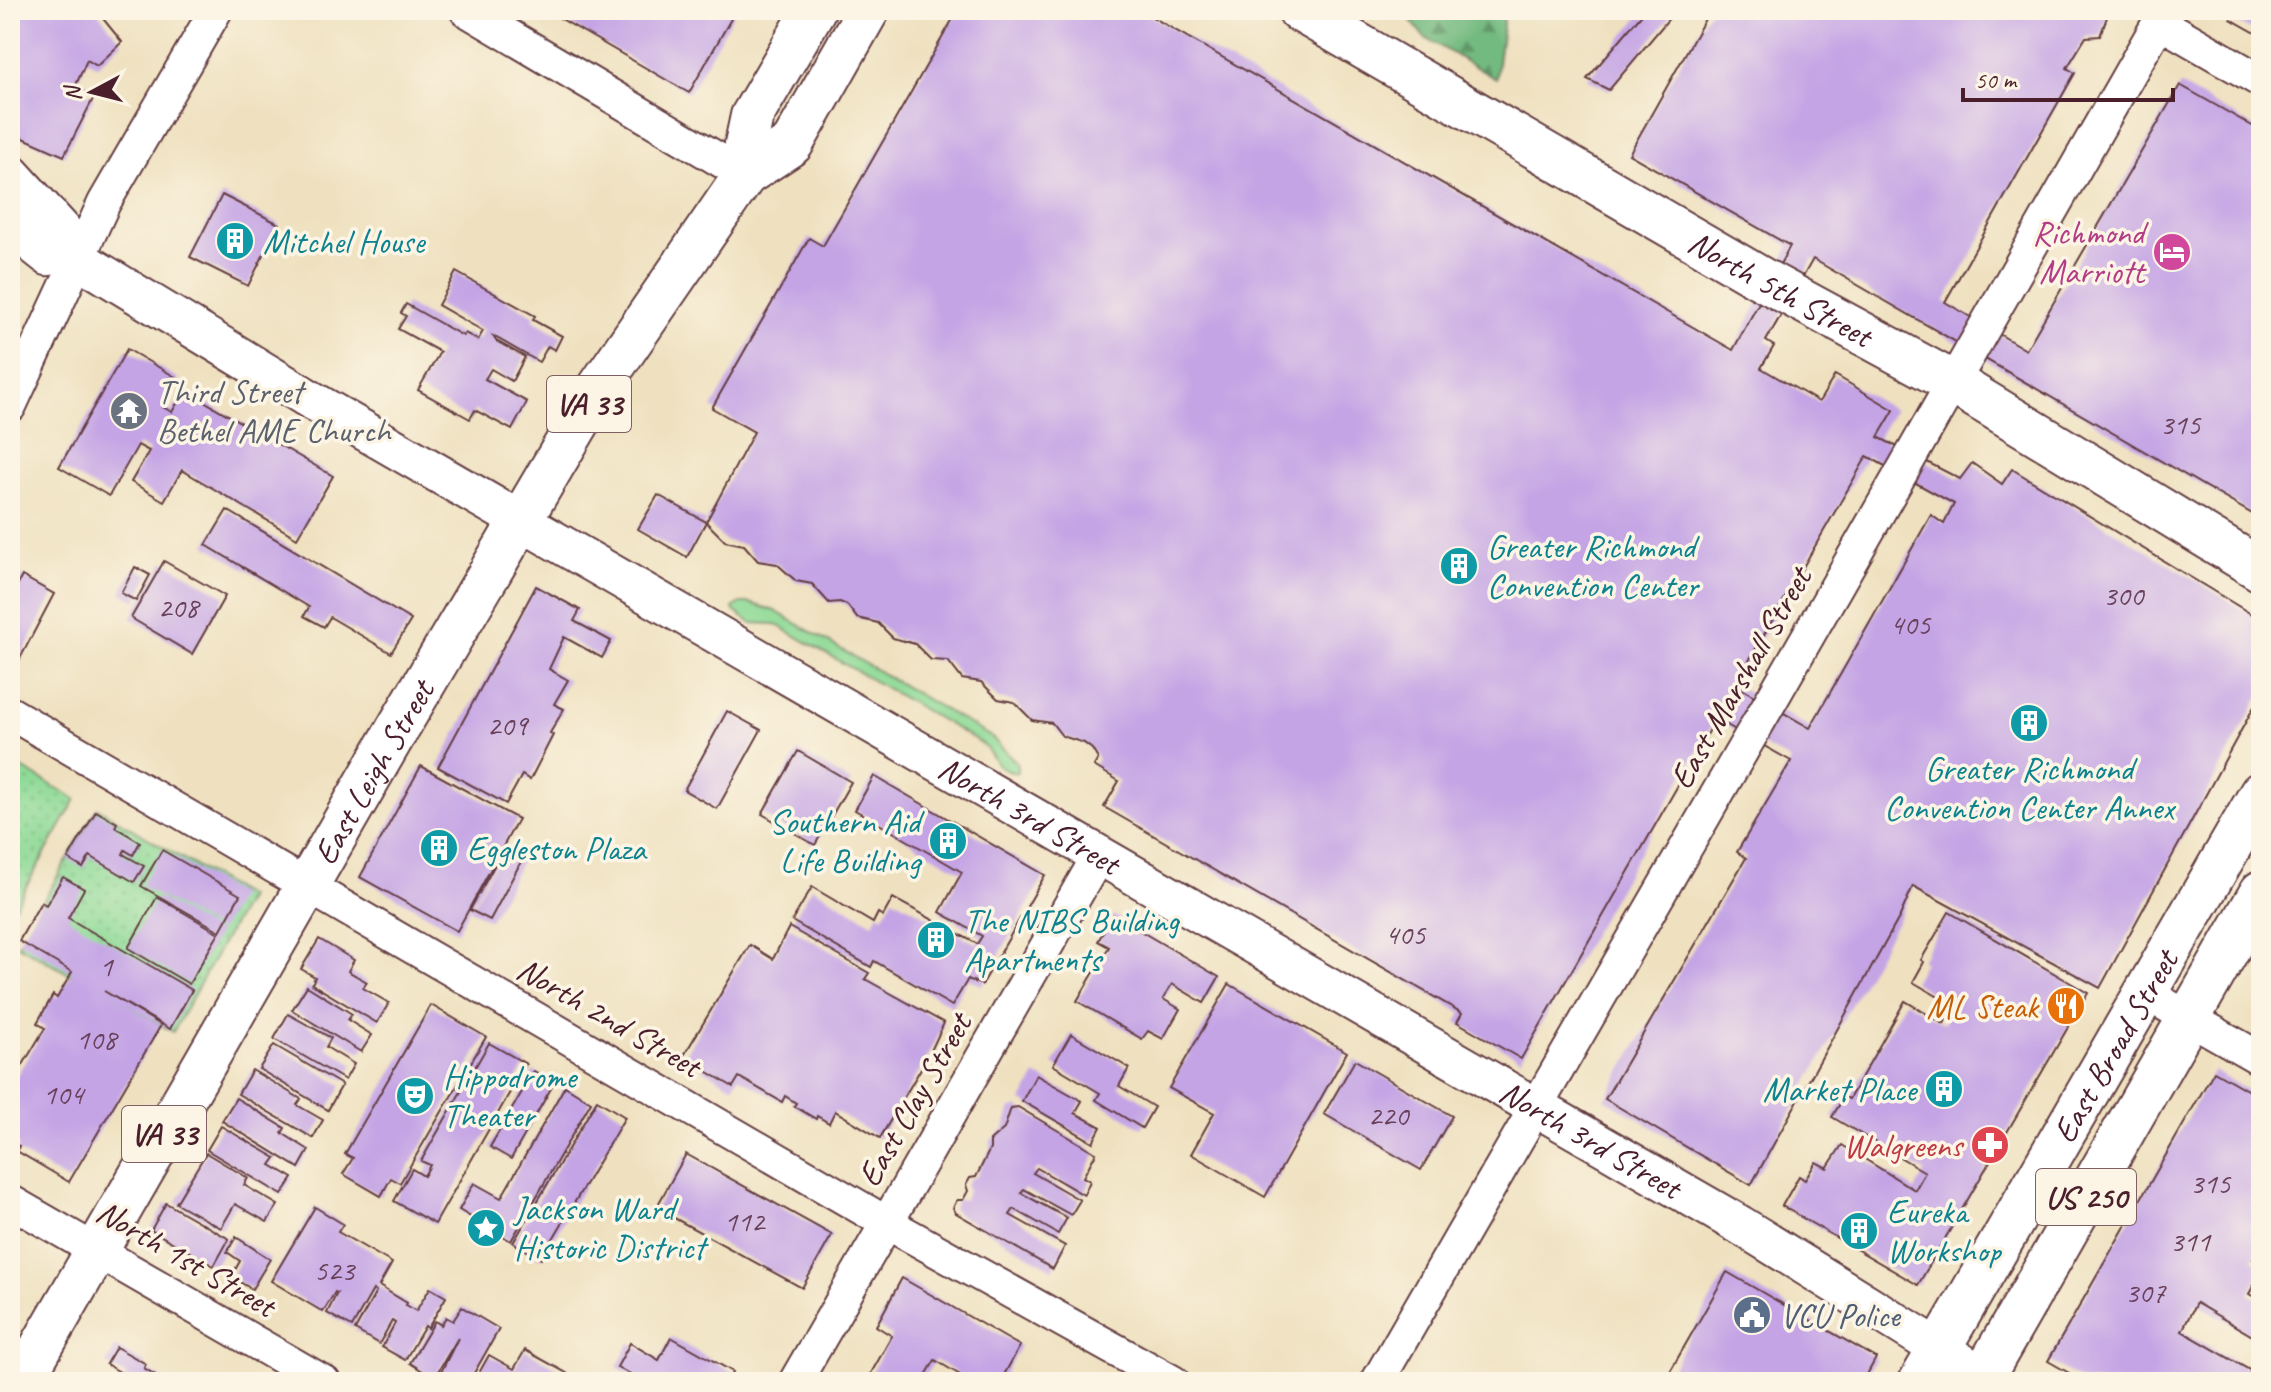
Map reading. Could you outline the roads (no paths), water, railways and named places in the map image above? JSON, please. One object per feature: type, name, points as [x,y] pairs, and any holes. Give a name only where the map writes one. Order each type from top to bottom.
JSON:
[{"type":"main road","points":[[745,175],[746,144],[752,116],[814,10]]},
{"type":"main road","name":"East Leigh Street","points":[[21,1382],[519,520],[600,386],[745,175],[792,144],[868,10]]},
{"type":"main road","name":"North 5th Street","points":[[1299,10],[1760,278],[1952,382],[2261,570]]},
{"type":"main road","points":[[10,173],[62,230],[70,254]]},
{"type":"main road","name":"North 3rd Street","points":[[10,226],[48,256],[70,254],[311,400],[1740,1225],[1929,1365],[1986,1380]]},
{"type":"main road","name":"East Broad Street","points":[[1929,1365],[2261,793]]},
{"type":"main road","name":"East Broad Street","points":[[1986,1380],[2261,892]]},
{"type":"street","points":[[10,406],[70,254],[104,203],[216,10]]},
{"type":"street","points":[[466,10],[745,175]]},
{"type":"street","points":[[2162,16],[2261,81]]},
{"type":"street","name":"East Marshall Street","points":[[1377,1382],[2162,16]]},
{"type":"street","name":"North 2nd Street","points":[[10,713],[887,1223],[1173,1382]]},
{"type":"street","name":"East Clay Street","points":[[795,1382],[1099,855]]},
{"type":"street","points":[[2145,993],[2261,1059]]},
{"type":"street","name":"North 1st Street","points":[[10,1201],[324,1382]]},
{"type":"place","name":"Mitchel House","points":[[235,241]]},
{"type":"place","name":"Richmond Marriott","points":[[2172,252]]},
{"type":"place","name":"Third Street Bethel AME Church","points":[[129,411]]},
{"type":"place","name":"Greater Richmond Convention Center","points":[[1459,566]]},
{"type":"place","name":"Greater Richmond Convention Center Annex","points":[[2029,723]]},
{"type":"place","name":"Southern Aid Life Building","points":[[948,841]]},
{"type":"place","name":"Eggleston Plaza","points":[[439,848]]},
{"type":"place","name":"The NIBS Building Apartments","points":[[936,940]]},
{"type":"place","name":"ML Steak","points":[[2066,1006]]},
{"type":"place","name":"Market Place","points":[[1944,1089]]},
{"type":"place","name":"Hippodrome Theater","points":[[415,1096]]},
{"type":"place","name":"Walgreens","points":[[1990,1145]]},
{"type":"place","name":"Jackson Ward Historic District","points":[[486,1228]]},
{"type":"place","name":"Eureka Workshop","points":[[1859,1231]]},
{"type":"place","name":"VCU Police","points":[[1752,1315]]}]
